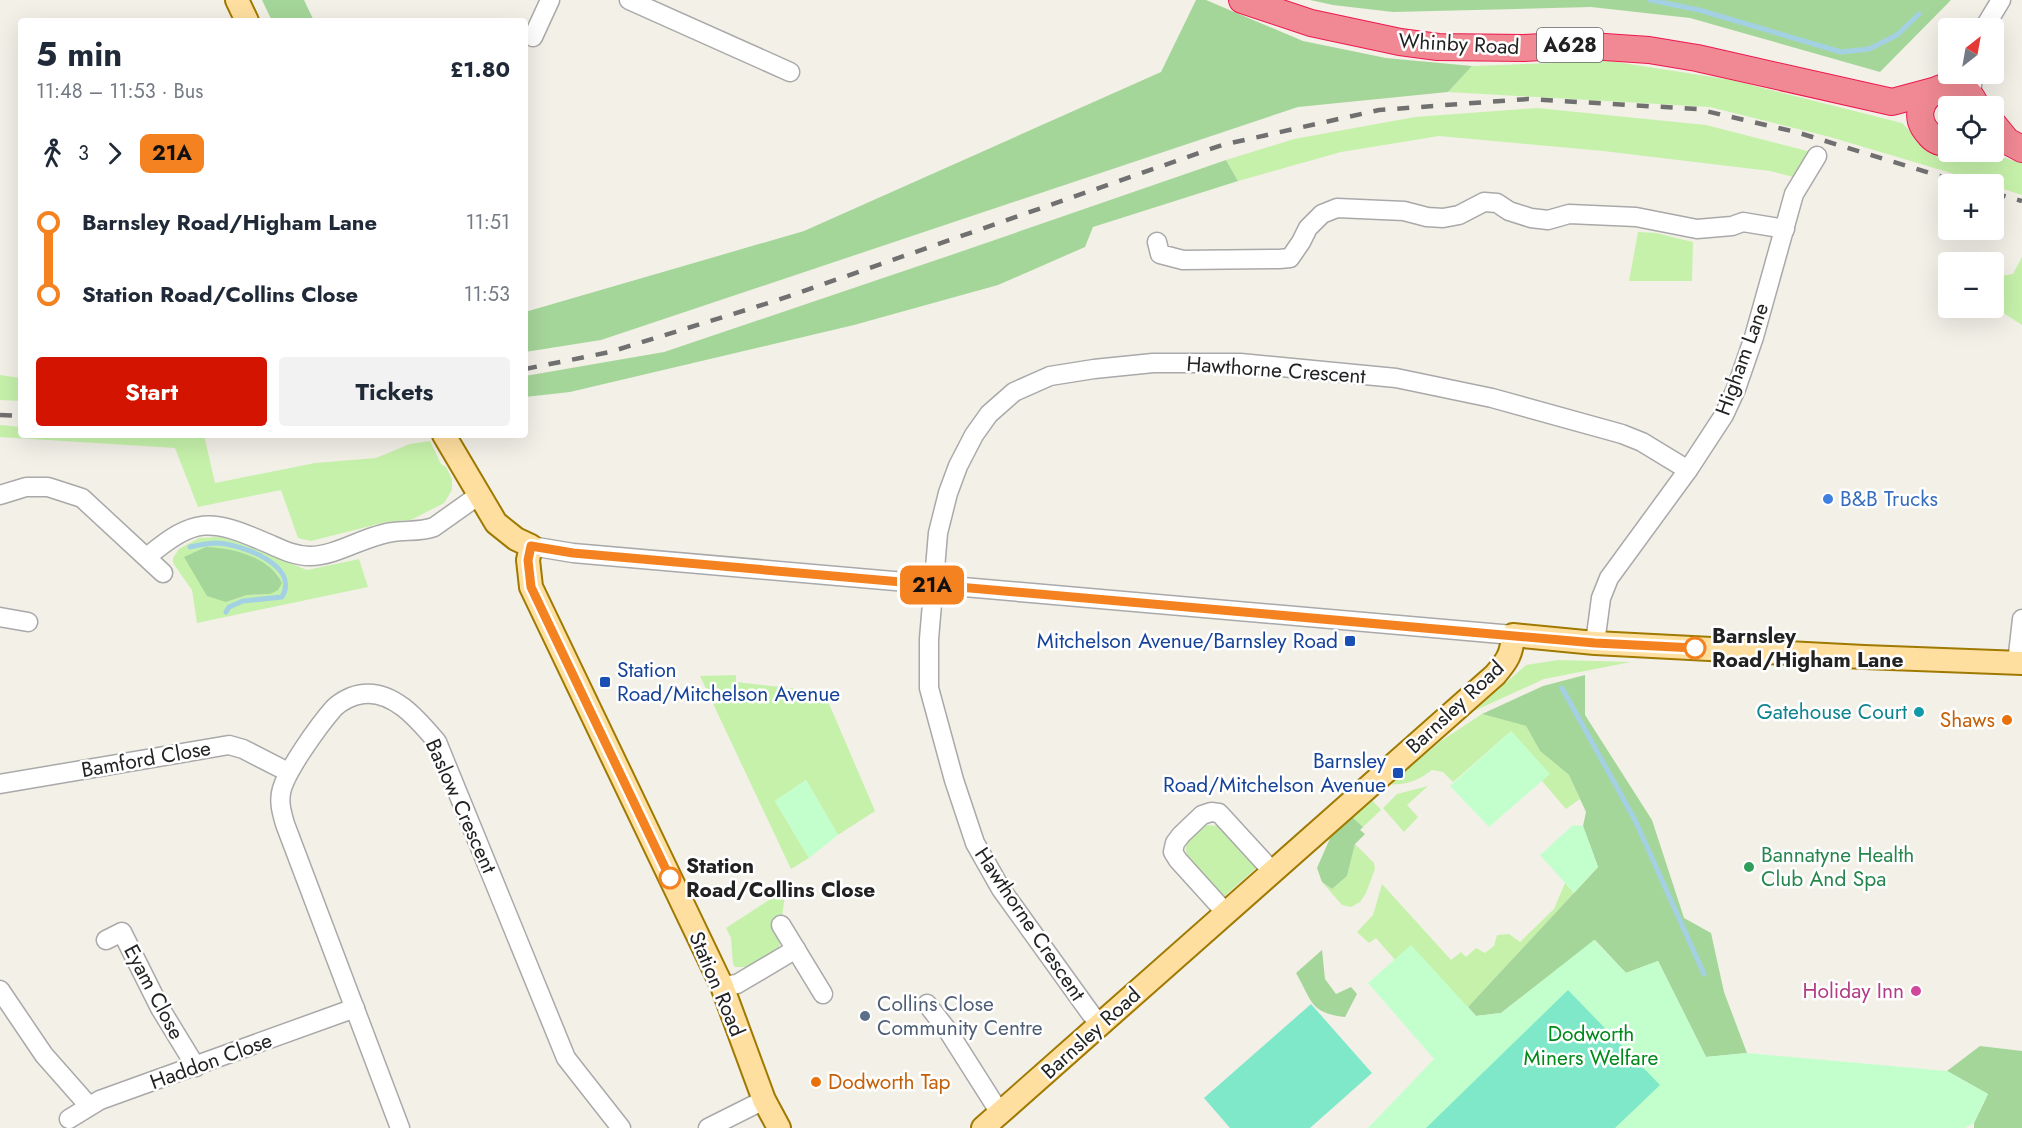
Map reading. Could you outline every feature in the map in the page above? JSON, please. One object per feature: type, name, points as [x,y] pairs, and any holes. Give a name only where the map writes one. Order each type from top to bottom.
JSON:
[{"type":"highway","name":"Whinby Road","points":[[1242,0],[1311,23],[1400,42],[1438,47],[1524,48],[1575,45],[1649,50],[1697,58],[1892,102],[1938,138]]},
{"type":"highway","name":"Whinby Road","points":[[1892,102],[1942,84],[1957,87],[1973,96]]},
{"type":"highway","name":"Whinby Road","points":[[1938,138],[1924,129],[1921,112],[1927,97],[1942,84]]},
{"type":"main road","points":[[237,0],[246,18]]},
{"type":"main road","points":[[446,438],[501,528],[531,546]]},
{"type":"main road","name":"Station Road","points":[[531,546],[528,560],[531,587],[722,986],[764,1100],[779,1128]]},
{"type":"main road","name":"Barnsley Road","points":[[983,1128],[1495,675],[1512,650],[1513,635],[1595,643],[2019,663]]},
{"type":"street","points":[[533,37],[550,0]]},
{"type":"street","points":[[629,0],[790,72]]},
{"type":"street","points":[[1990,18],[2001,0]]},
{"type":"street","name":"Higham Lane","points":[[1595,643],[1601,598],[1609,578],[1688,470],[1724,415],[1736,388],[1762,310],[1794,194],[1817,156]]},
{"type":"street","points":[[1157,242],[1160,254],[1183,260],[1290,258],[1308,228],[1322,214],[1337,208],[1404,211],[1427,217],[1443,218],[1460,215],[1484,202],[1497,203],[1509,211],[1531,218],[1548,220],[1569,214],[1625,216],[1697,229],[1732,226],[1743,222],[1785,229]]},
{"type":"street","name":"Hawthorne Crescent","points":[[1101,1024],[1091,1014],[1001,889],[975,843],[954,780],[929,688],[929,639],[938,533],[948,493],[958,466],[989,414],[1014,392],[1050,376],[1153,363],[1240,363],[1395,378],[1492,398],[1622,434],[1662,453],[1688,470]]},
{"type":"street","points":[[0,495],[26,487],[48,487],[74,494],[96,510],[163,573]]},
{"type":"street","points":[[147,557],[179,532],[187,528],[206,525],[225,526],[297,555],[313,556],[378,535],[426,530],[434,527],[479,495]]},
{"type":"street","points":[[531,546],[573,553],[1513,635]]},
{"type":"street","points":[[0,618],[28,622]]},
{"type":"street","points":[[2019,663],[2022,619]]},
{"type":"street","name":"Baslow Crescent","points":[[400,1128],[280,807],[281,791],[288,772],[336,707],[348,699],[364,694],[382,696],[401,706],[418,720],[437,742],[566,1058],[621,1128]]},
{"type":"street","name":"Bamford Close","points":[[0,784],[229,745],[243,749],[288,772]]},
{"type":"street","points":[[1226,913],[1173,852],[1175,843],[1202,815],[1210,812],[1219,813],[1273,872]]},
{"type":"street","points":[[781,925],[823,994]]},
{"type":"street","name":"Eyam Close","points":[[106,940],[122,932],[160,1008],[196,1066]]},
{"type":"street","points":[[722,986],[737,984],[796,949]]},
{"type":"street","points":[[0,990],[44,1055],[89,1106]]},
{"type":"street","points":[[927,1004],[944,1040],[1000,1113]]},
{"type":"street","name":"Haddon Close","points":[[69,1119],[100,1100],[355,1008]]},
{"type":"street","points":[[708,1128],[764,1100]]},
{"type":"green space","points":[[262,0],[304,0],[313,18],[271,18]]},
{"type":"green space","points":[[1196,0],[1206,0],[1303,41],[1386,58],[1472,66],[1448,92],[1298,107],[601,340],[528,352],[528,311],[804,231],[1161,72]]},
{"type":"green space","points":[[1310,0],[1951,0],[1880,72],[1690,18],[1591,7],[1393,12]]},
{"type":"green space","points":[[1610,61],[1732,80],[1902,123],[1927,148],[1938,152],[1938,162],[2004,162],[2004,158],[2022,163],[2022,195],[2004,189],[2004,174],[1954,174],[1830,137],[1710,107],[1448,92],[1472,66]]},
{"type":"green space","points":[[1537,108],[1706,125],[1815,153],[1797,178],[1770,171],[1603,151],[1439,136],[1341,152],[1238,181],[1226,160],[1294,139],[1415,117]]},
{"type":"green space","points":[[1226,160],[1238,181],[1093,227],[1085,247],[998,285],[854,325],[570,392],[528,397],[528,375],[664,352]]},
{"type":"green space","points":[[1638,232],[1656,233],[1693,242],[1692,281],[1629,281]]},
{"type":"green space","points":[[2022,257],[2022,325],[2004,313],[2004,275],[2013,274]]},
{"type":"green space","points":[[0,375],[18,378],[18,401],[0,400]]},
{"type":"green space","points":[[0,425],[18,427],[18,438],[205,438],[215,483],[315,463],[376,458],[410,444],[430,441],[441,464],[446,467],[452,479],[452,490],[444,503],[411,520],[386,522],[311,541],[298,538],[281,490],[198,507],[175,448],[0,437]]},
{"type":"green space","points":[[219,537],[232,540],[307,570],[359,559],[368,587],[197,623],[192,590],[173,563],[173,558],[179,549],[199,538]],"holes":[[[226,549],[265,564],[272,569],[282,583],[269,594],[247,595],[226,602]]]},
{"type":"green space","points":[[206,547],[228,549],[260,560],[276,574],[282,583],[278,590],[270,594],[247,595],[226,602],[207,596],[184,557]]},
{"type":"green space","points":[[1558,660],[1631,662],[1544,679],[1474,711],[1526,665]]},
{"type":"green space","points":[[736,675],[736,682],[824,692],[875,811],[838,835],[806,780],[775,801],[809,858],[791,869],[700,676]]},
{"type":"green space","points":[[1585,675],[1585,715],[1652,820],[1684,918],[1711,933],[1724,992],[1747,1053],[1706,1057],[1658,961],[1626,973],[1595,940],[1501,1013],[1476,1016],[1468,1007],[1598,867],[1583,826],[1586,812],[1569,775],[1540,751],[1526,726],[1482,714],[1543,686]]},
{"type":"green space","points":[[1482,714],[1526,726],[1540,751],[1569,775],[1580,799],[1566,809],[1542,781],[1549,774],[1511,731],[1453,782],[1443,772],[1432,770],[1412,782],[1389,784],[1441,741]]},
{"type":"green space","points":[[1511,731],[1550,774],[1489,827],[1450,786]]},
{"type":"green space","points":[[806,780],[838,835],[809,858],[775,801]]},
{"type":"green space","points":[[1428,786],[1407,805],[1418,817],[1404,832],[1383,808],[1397,794]]},
{"type":"green space","points":[[1371,799],[1381,810],[1363,827],[1352,817]]},
{"type":"green space","points":[[1352,817],[1363,827],[1360,830],[1365,834],[1355,844],[1347,876],[1332,889],[1322,882],[1317,868],[1331,836]]},
{"type":"green space","points":[[1205,825],[1218,826],[1253,864],[1258,863],[1255,869],[1221,899],[1216,897],[1220,892],[1187,855],[1188,841]]},
{"type":"green space","points":[[1573,825],[1583,826],[1598,867],[1574,893],[1540,855]]},
{"type":"green space","points":[[1355,844],[1374,863],[1375,869],[1366,893],[1360,902],[1351,907],[1342,905],[1322,882],[1332,889],[1347,876]]},
{"type":"green space","points":[[1565,883],[1574,893],[1468,1007],[1395,960],[1376,938],[1369,943],[1357,932],[1373,915],[1382,884],[1451,960],[1461,952],[1466,957],[1476,948],[1485,953],[1494,946],[1497,935],[1509,934],[1520,942],[1554,909]]},
{"type":"green space","points":[[786,889],[782,916],[771,924],[781,940],[779,949],[749,967],[735,967],[731,938],[726,928]]},
{"type":"green space","name":"Dodworth Miners Welfare","points":[[1594,940],[1626,973],[1658,961],[1706,1057],[1747,1053],[1947,1071],[1988,1094],[1974,1123],[1965,1128],[1368,1128],[1434,1059],[1368,983],[1411,945],[1476,1016],[1501,1013]]},
{"type":"green space","points":[[1322,950],[1325,979],[1336,994],[1351,987],[1357,994],[1345,1017],[1324,1012],[1313,1004],[1296,973]]},
{"type":"green space","points":[[1568,990],[1660,1085],[1615,1128],[1426,1128]]},
{"type":"green space","points":[[1311,1004],[1372,1073],[1310,1128],[1230,1128],[1204,1098]]},
{"type":"green space","points":[[1980,1046],[2022,1051],[2022,1128],[1974,1128],[1974,1123],[1988,1094],[1947,1071]]},
{"type":"waterway","points":[[1650,0],[1699,10],[1841,52],[1869,49],[1897,35],[1919,14]]},
{"type":"waterway","points":[[190,547],[217,543],[240,547],[265,558],[283,575],[286,586],[282,597],[243,601],[229,607],[226,612]]},
{"type":"waterway","points":[[1562,688],[1635,820],[1704,974]]},
{"type":"railway","points":[[528,368],[610,352],[775,301],[1222,145],[1379,110],[1528,99],[1697,109],[1796,132],[1938,175]]},
{"type":"railway","points":[[2004,196],[2022,201]]},
{"type":"railway","points":[[0,415],[18,416]]},
{"type":"bus line","name":"21A","points":[[670,878],[531,587],[528,560],[531,546],[573,553],[1595,643],[1695,648]]},
{"type":"place","name":"B&B Trucks","points":[[1828,499]]},
{"type":"place","name":"Mitchelson Avenue/Barnsley Road","points":[[1350,641]]},
{"type":"place","name":"Barnsley Road/Higham Lane","points":[[1695,648]]},
{"type":"place","name":"Station Road/Mitchelson Avenue","points":[[605,682]]},
{"type":"place","name":"Gatehouse Court","points":[[1919,712]]},
{"type":"place","name":"Shaws","points":[[2007,720]]},
{"type":"place","name":"Barnsley Road/Mitchelson Avenue","points":[[1398,773]]},
{"type":"place","name":"Bannatyne Health Club And Spa","points":[[1749,867]]},
{"type":"place","name":"Station Road/Collins Close","points":[[670,878]]},
{"type":"place","name":"Holiday Inn","points":[[1916,991]]},
{"type":"place","name":"Collins Close Community Centre","points":[[865,1016]]},
{"type":"place","name":"Dodworth Tap","points":[[816,1082]]}]
